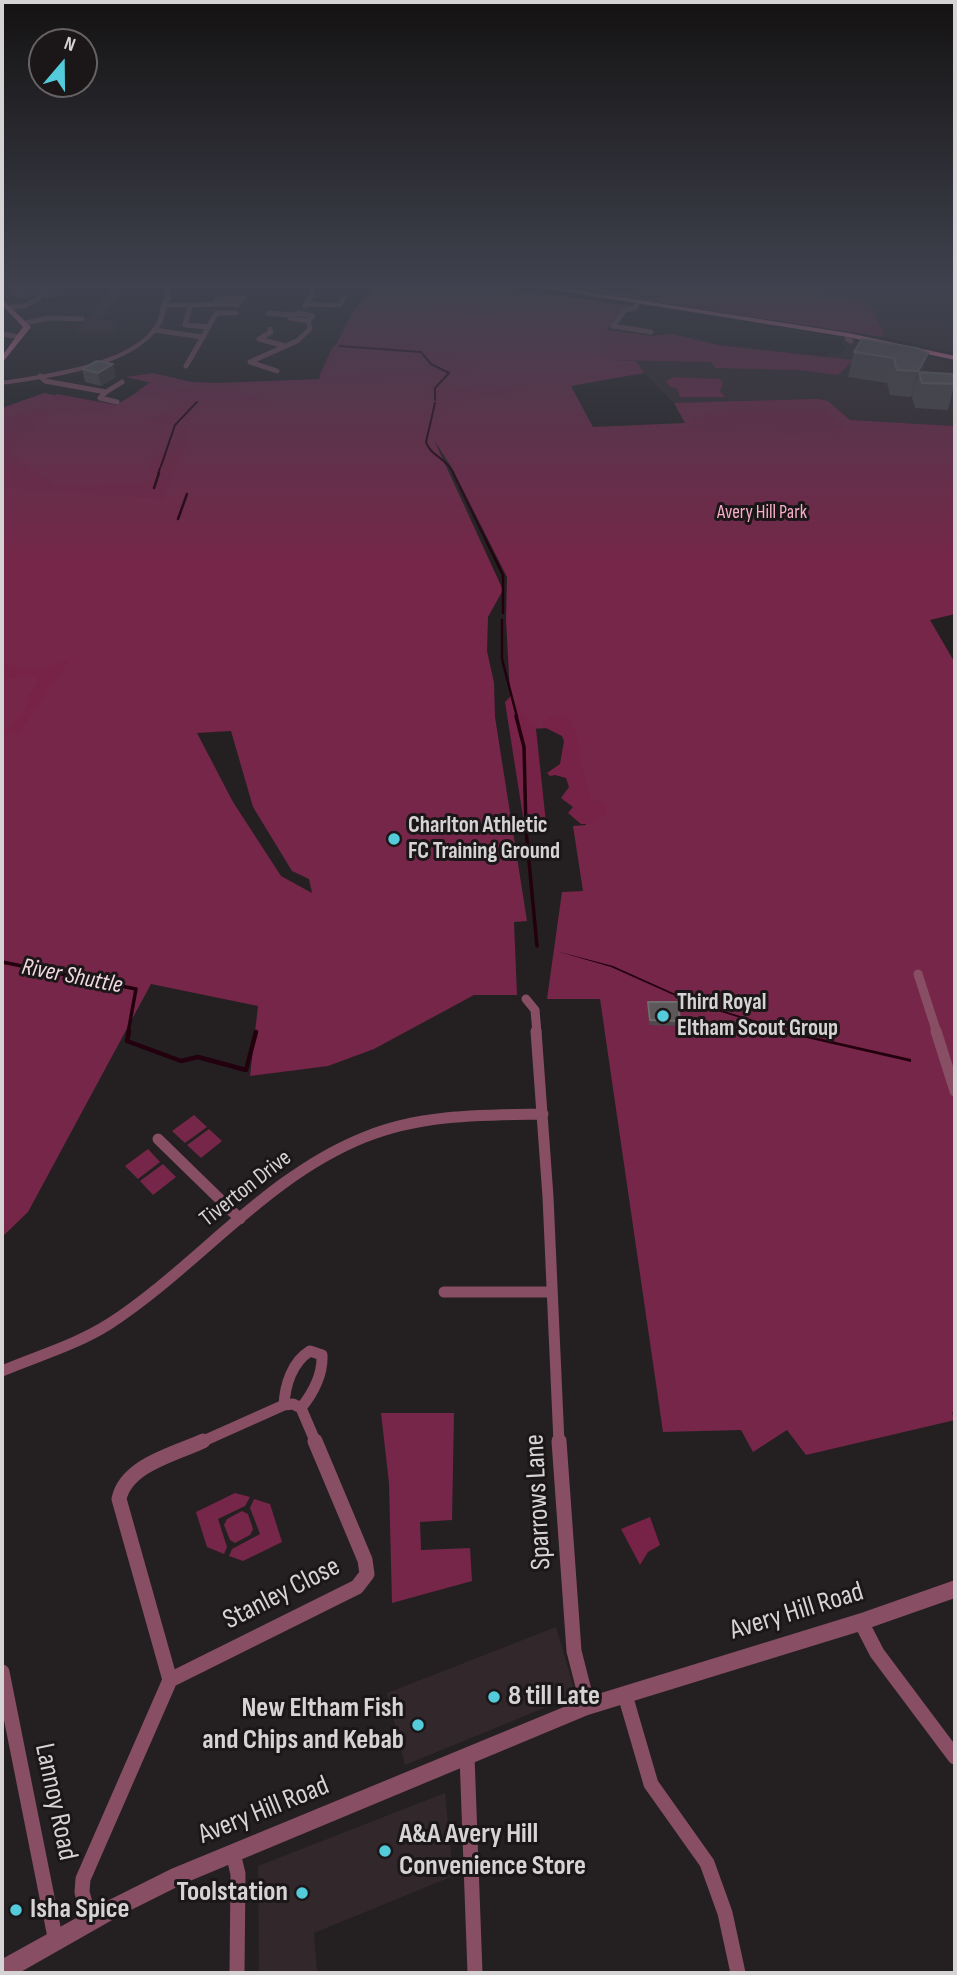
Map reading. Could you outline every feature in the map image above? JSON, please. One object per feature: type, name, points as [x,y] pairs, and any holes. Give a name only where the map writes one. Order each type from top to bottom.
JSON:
[{"type":"street","points":[[2,383],[28,378]]},
{"type":"street","points":[[42,378],[45,381],[106,392]]},
{"type":"street","points":[[117,402],[100,398],[122,382]]},
{"type":"street","points":[[918,974],[955,1091]]},
{"type":"street","name":"Sparrows Lane","points":[[526,999],[535,1010],[561,1496],[574,1651],[588,1706]]},
{"type":"street","name":"Tiverton Drive","points":[[2,1371],[108,1324],[287,1180],[328,1154],[364,1137],[412,1122],[445,1116],[542,1114]]},
{"type":"street","points":[[158,1139],[240,1219]]},
{"type":"street","points":[[444,1292],[552,1292]]},
{"type":"street","points":[[90,1923],[82,1892],[83,1879],[170,1680],[119,1499],[120,1492],[129,1478],[137,1472],[284,1405],[293,1404],[301,1408],[322,1366],[322,1355],[318,1352],[310,1351],[301,1358],[285,1391],[284,1405]]},
{"type":"street","name":"Stanley Close","points":[[170,1680],[357,1587],[367,1574],[365,1560],[301,1408]]},
{"type":"street","name":"Avery Hill Road","points":[[2,1971],[178,1876],[588,1706],[861,1622],[955,1589]]},
{"type":"street","points":[[861,1622],[877,1653],[955,1757]]},
{"type":"street","name":"Lannoy Road","points":[[2,1672],[56,1942]]},
{"type":"street","points":[[625,1695],[651,1784],[698,1850],[711,1874],[733,1945],[738,1973]]},
{"type":"street","points":[[467,1756],[475,1973]]},
{"type":"street","points":[[233,1853],[238,1874],[237,1973]]},
{"type":"shaded area","points":[[326,378],[395,378],[328,380]]},
{"type":"shaded area","points":[[649,378],[955,378],[955,426],[850,420],[828,401],[674,403]]},
{"type":"shaded area","points":[[672,378],[720,379],[723,384],[720,391],[725,397],[680,397],[677,388],[670,387],[666,381]]},
{"type":"shaded area","points":[[151,382],[194,390],[232,390],[269,403],[237,408],[192,408],[188,412],[190,437],[163,499],[50,490],[26,492],[2,480],[2,415],[8,418],[34,408],[44,408],[57,394],[116,405],[108,413],[69,411],[50,414],[35,425],[37,432],[11,448],[9,455],[58,487],[145,481],[157,477],[146,467],[176,437],[187,415],[175,425],[144,422],[173,410],[177,403],[175,400],[137,391]]},
{"type":"shaded area","points":[[444,385],[448,393],[479,385],[529,389],[458,400],[443,411],[432,411],[433,394],[425,389]]},
{"type":"shaded area","points":[[817,399],[846,429],[846,435],[840,439],[800,437],[771,429],[673,433],[672,430],[693,425],[692,420],[733,402]]},
{"type":"shaded area","points":[[69,660],[20,732],[6,731],[27,707],[29,694],[38,683],[36,675],[2,679],[2,662],[18,668],[36,669]]},
{"type":"shaded area","points":[[510,697],[536,729],[546,823],[524,823],[505,702]]},
{"type":"shaded area","points":[[554,715],[571,720],[578,739],[590,798],[607,805],[607,815],[600,816],[590,824],[581,824],[568,813],[573,807],[561,798],[569,787],[566,778],[550,776],[547,773],[560,764],[564,741],[562,736],[542,726],[542,723]]},
{"type":"shaded area","points":[[556,951],[613,966],[691,1001],[796,1033],[911,1059],[911,1062],[798,1036],[689,1002],[611,967]]},
{"type":"shaded area","points":[[650,1517],[660,1545],[648,1552],[640,1565],[621,1529]]},
{"type":"shaded area","points":[[556,1627],[576,1695],[405,1765],[387,1693]]},
{"type":"shaded area","points":[[445,1793],[453,1876],[314,1933],[317,1971],[259,1973],[258,1866]]},
{"type":"green space","name":"Avery Hill Park","points":[[131,378],[175,378],[218,383],[319,379],[615,378],[571,386],[593,427],[685,423],[674,403],[817,399],[828,401],[850,420],[955,426],[955,614],[930,620],[955,663],[955,1411],[952,1413],[955,1420],[806,1455],[787,1430],[753,1452],[741,1430],[663,1432],[600,999],[547,999],[562,892],[583,891],[573,826],[586,825],[567,727],[512,730],[506,620],[507,577],[452,468],[434,440],[503,590],[488,617],[487,651],[494,683],[495,717],[527,921],[514,922],[517,995],[474,995],[374,1049],[328,1066],[250,1076],[258,1006],[151,984],[28,1212],[2,1237],[2,408],[44,393],[113,407],[152,383]],"holes":[[[231,731],[253,807],[292,871],[309,879],[312,893],[281,876],[233,802],[197,733]]]},
{"type":"green space","points":[[194,1115],[207,1127],[185,1143],[172,1131]]},
{"type":"green space","points":[[209,1129],[222,1141],[201,1158],[187,1145]]},
{"type":"green space","points":[[148,1149],[160,1162],[138,1179],[125,1166]]},
{"type":"green space","points":[[163,1164],[176,1177],[153,1195],[140,1181]]},
{"type":"green space","points":[[381,1413],[454,1413],[452,1520],[420,1522],[421,1550],[470,1548],[472,1581],[392,1603],[389,1483]]},
{"type":"green space","points":[[235,1493],[250,1497],[245,1506],[218,1519],[227,1547],[224,1554],[207,1547],[196,1512]]},
{"type":"green space","points":[[254,1499],[270,1504],[282,1542],[243,1561],[229,1556],[232,1549],[260,1534],[250,1508]]},
{"type":"green space","points":[[242,1511],[248,1514],[253,1529],[250,1535],[235,1543],[230,1540],[224,1525],[227,1519]]},
{"type":"building","points":[[921,378],[953,378],[955,384],[922,383]]},
{"type":"building","name":"Third Royal Eltham Scout Group","points":[[648,1002],[678,1002],[680,1021],[650,1020]]},
{"type":"waterway","points":[[435,400],[435,388],[444,378]]},
{"type":"waterway","name":"River Shuttle","points":[[161,466],[175,425],[197,402]]},
{"type":"waterway","points":[[435,403],[426,442],[431,451],[447,464],[454,474]]},
{"type":"waterway","name":"River Shuttle","points":[[158,474],[160,468]]},
{"type":"waterway","name":"River Shuttle","points":[[154,488],[159,473]]},
{"type":"waterway","points":[[453,473],[503,575],[503,613]]},
{"type":"waterway","name":"River Shuttle","points":[[178,519],[187,494]]},
{"type":"waterway","points":[[502,620],[502,659],[517,717]]},
{"type":"waterway","points":[[516,716],[524,747],[526,830],[537,946]]},
{"type":"waterway","name":"River Shuttle","points":[[2,962],[136,989],[128,1033]]},
{"type":"waterway","name":"River Shuttle","points":[[129,1031],[127,1041],[181,1061],[198,1057],[246,1070],[256,1032]]},
{"type":"place","name":"Charlton Athletic FC Training Ground","points":[[394,839]]},
{"type":"place","name":"Third Royal Eltham Scout Group","points":[[663,1016]]},
{"type":"place","name":"8 till Late","points":[[494,1697]]},
{"type":"place","name":"New Eltham Fish and Chips and Kebab","points":[[418,1725]]},
{"type":"place","name":"A&A Avery Hill Convenience Store","points":[[385,1851]]},
{"type":"place","name":"Toolstation","points":[[302,1893]]},
{"type":"place","name":"Isha Spice","points":[[16,1910]]}]
